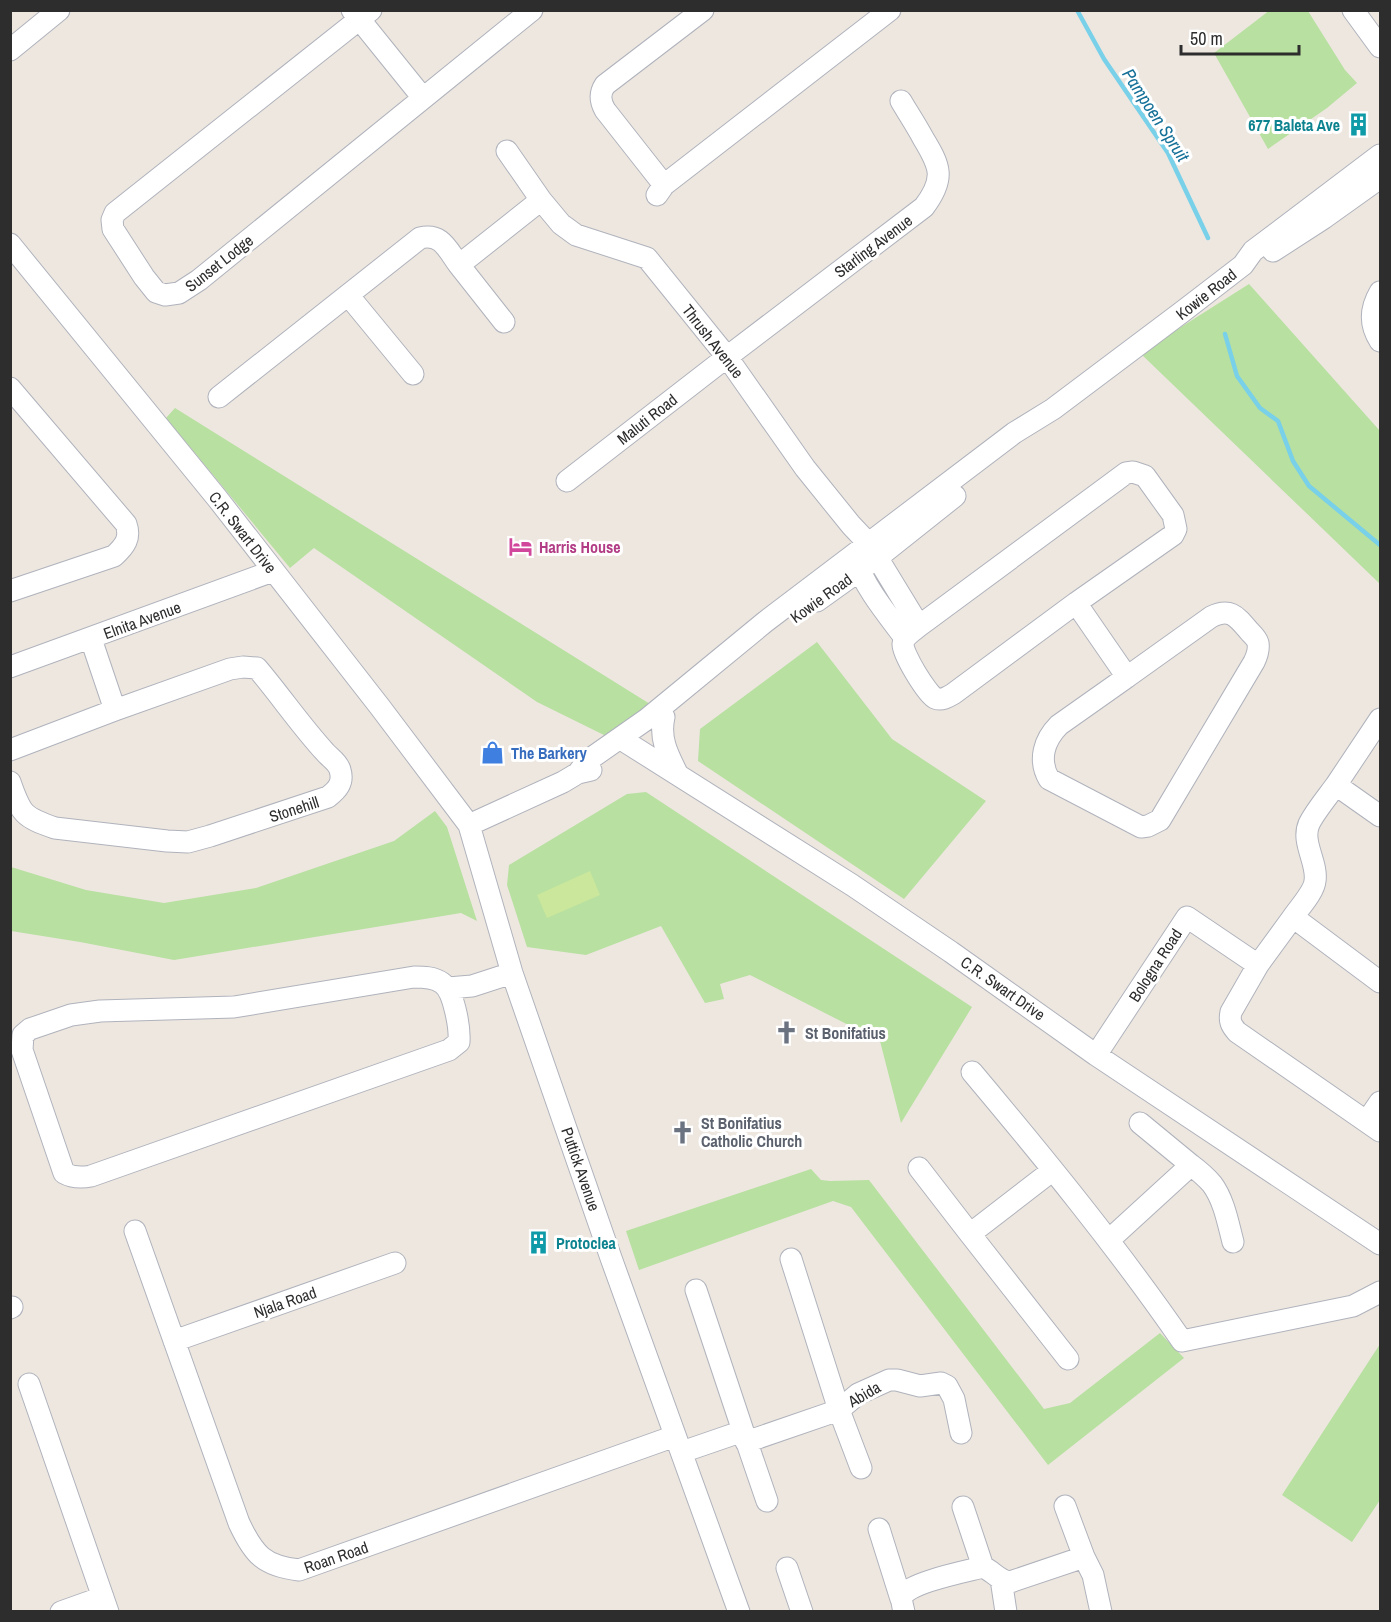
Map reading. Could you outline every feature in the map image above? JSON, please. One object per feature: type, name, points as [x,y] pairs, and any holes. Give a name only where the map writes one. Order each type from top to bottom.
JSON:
[{"type":"street","points":[[10,50],[60,10]]},
{"type":"street","name":"Sunset Lodge","points":[[423,98],[361,14],[115,213],[112,220],[113,229],[156,292],[165,295],[179,293],[199,280],[532,10]]},
{"type":"street","points":[[703,10],[605,85],[602,91],[601,102],[605,110],[661,190],[890,10]]},
{"type":"street","points":[[1353,10],[1380,47]]},
{"type":"street","name":"Starling Avenue","points":[[727,357],[924,207],[934,194],[938,184],[936,159],[901,101]]},
{"type":"street","name":"Thrush Avenue","points":[[507,151],[541,200],[561,224],[576,235],[647,258],[727,357],[805,468],[851,525],[865,557]]},
{"type":"street","name":"Kowie Road","points":[[1243,265],[1253,251],[1380,155]]},
{"type":"street","name":"Kowie Road","points":[[469,825],[563,782],[578,773],[587,761],[625,742],[664,717],[865,557],[1014,433],[1053,409],[1243,265],[1264,257],[1380,178]]},
{"type":"street","points":[[459,265],[541,200]]},
{"type":"street","points":[[219,397],[420,238],[431,236],[439,239],[504,322]]},
{"type":"street","name":"C.R. Swart Drive","points":[[10,244],[211,491],[469,825]]},
{"type":"street","points":[[1380,291],[1374,303],[1372,315],[1380,341]]},
{"type":"street","points":[[348,295],[413,374]]},
{"type":"street","name":"Maluti Road","points":[[567,481],[727,357]]},
{"type":"street","points":[[10,388],[126,524],[129,532],[127,541],[114,556],[10,591]]},
{"type":"street","points":[[1132,472],[1145,476],[1173,514],[1176,522],[1173,535],[945,698],[935,698],[929,693],[908,661],[903,647],[912,632],[1126,473],[1132,472]]},
{"type":"street","points":[[865,557],[885,611],[912,632]]},
{"type":"street","name":"Kowie Road","points":[[625,742],[765,622],[865,557]]},
{"type":"street","name":"Elnita Avenue","points":[[10,667],[273,571]]},
{"type":"street","points":[[1076,603],[1126,677]]},
{"type":"street","points":[[1219,612],[1232,614],[1258,641],[1254,662],[1160,820],[1148,826],[1140,826],[1049,779],[1044,767],[1045,744],[1050,734],[1059,725],[1126,677],[1219,612]]},
{"type":"street","points":[[91,639],[115,710]]},
{"type":"street","name":"Stonehill","points":[[10,750],[230,669],[256,668],[338,766],[342,781],[328,797],[188,842],[56,828],[26,814],[21,809],[10,782]]},
{"type":"street","points":[[664,717],[662,727],[664,748],[678,775]]},
{"type":"street","points":[[1380,719],[1308,825],[1306,835],[1316,881],[1312,890],[1258,965],[1231,1012],[1230,1018],[1237,1032],[1374,1126],[1380,1102]]},
{"type":"street","name":"C.R. Swart Drive","points":[[625,742],[862,892],[1096,1055],[1380,1244]]},
{"type":"street","points":[[1336,785],[1380,816]]},
{"type":"street","name":"Puttick Avenue","points":[[469,825],[512,973],[615,1269],[740,1611]]},
{"type":"street","name":"Bologna Road","points":[[1096,1055],[1187,917],[1258,965]]},
{"type":"street","points":[[1293,917],[1380,982]]},
{"type":"street","points":[[448,988],[460,1034],[459,1042],[449,1050],[81,1178],[71,1177],[64,1173],[22,1050],[23,1035],[30,1029],[53,1020],[80,1014],[100,1011],[234,1006],[414,976],[434,978],[448,988],[472,986],[512,973]]},
{"type":"street","points":[[972,1072],[1109,1240],[1182,1341],[1353,1306],[1380,1292]]},
{"type":"street","points":[[1140,1123],[1213,1186],[1220,1197],[1233,1242]]},
{"type":"street","points":[[1109,1240],[1191,1165]]},
{"type":"street","points":[[919,1168],[1068,1359]]},
{"type":"street","points":[[970,1234],[1053,1170]]},
{"type":"street","name":"Roan Road","points":[[135,1231],[239,1524],[256,1553],[270,1563],[283,1568],[299,1570],[678,1444]]},
{"type":"street","name":"Abida","points":[[791,1259],[839,1410],[861,1468]]},
{"type":"street","name":"Njala Road","points":[[174,1341],[395,1263]]},
{"type":"street","points":[[696,1290],[767,1501]]},
{"type":"street","name":"Abida","points":[[678,1444],[745,1436],[839,1410],[858,1394],[889,1380],[920,1386],[941,1383],[946,1386],[951,1390],[954,1399],[961,1433]]},
{"type":"street","points":[[28,1384],[105,1604],[61,1611]]},
{"type":"street","points":[[1065,1506],[1093,1575],[1101,1611]]},
{"type":"street","points":[[963,1507],[983,1567]]},
{"type":"street","points":[[879,1529],[902,1605]]},
{"type":"street","points":[[902,1605],[905,1592],[919,1584],[983,1567],[1010,1582],[1084,1557]]},
{"type":"street","points":[[787,1568],[802,1611]]},
{"type":"street","points":[[1001,1579],[1006,1611]]},
{"type":"green space","points":[[1270,10],[1308,11],[1345,70],[1357,83],[1327,108],[1268,149],[1214,53]]},
{"type":"green space","points":[[1249,284],[1380,431],[1380,584],[1140,353]]},
{"type":"green space","points":[[175,408],[650,704],[608,737],[537,702],[314,548],[290,568],[166,418]]},
{"type":"green space","points":[[817,642],[892,739],[986,801],[904,899],[698,761],[700,729]]},
{"type":"green space","points":[[646,792],[972,1007],[901,1123],[880,1041],[750,975],[720,984],[724,999],[705,1003],[661,926],[586,955],[527,947],[507,885],[509,865],[627,794]]},
{"type":"green space","points":[[435,811],[447,827],[477,921],[461,913],[174,960],[11,931],[11,867],[86,890],[164,903],[256,888],[394,841]]},
{"type":"green space","points":[[590,871],[600,895],[547,918],[537,895]]},
{"type":"green space","points":[[811,1169],[821,1180],[869,1180],[1044,1409],[1070,1403],[1160,1333],[1184,1358],[1048,1465],[851,1207],[833,1201],[639,1270],[626,1231]]},
{"type":"green space","points":[[1380,1344],[1380,1500],[1352,1542],[1282,1495]]},
{"type":"waterway","name":"Pampoen Spruit","points":[[1077,10],[1104,59],[1168,153],[1208,238]]},
{"type":"waterway","name":"Pampoen Spruit","points":[[1225,334],[1237,376],[1260,408],[1278,421],[1293,461],[1309,486],[1380,545]]},
{"type":"place","name":"677 Baleta Ave","points":[[1358,125]]},
{"type":"place","name":"Harris House","points":[[521,547]]},
{"type":"place","name":"The Barkery","points":[[493,753]]},
{"type":"place","name":"St Bonifatius","points":[[787,1033]]},
{"type":"place","name":"St Bonifatius Catholic Church","points":[[683,1132]]},
{"type":"place","name":"Protoclea","points":[[538,1243]]}]
